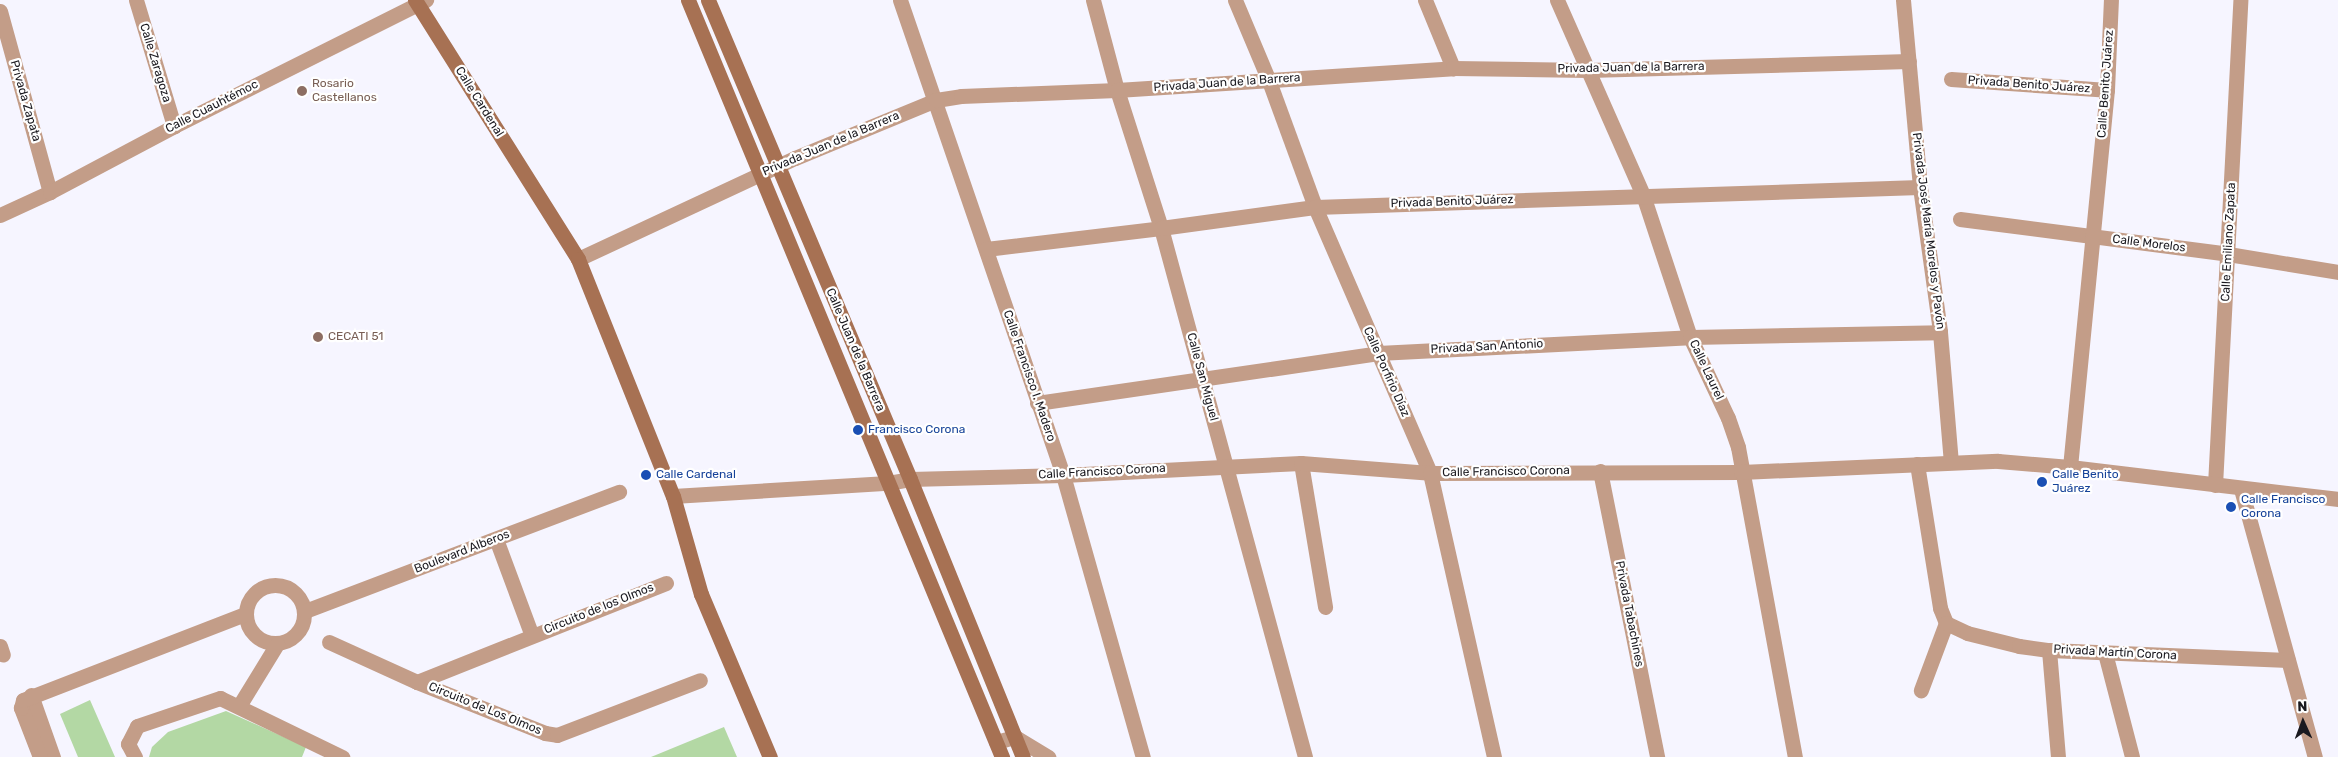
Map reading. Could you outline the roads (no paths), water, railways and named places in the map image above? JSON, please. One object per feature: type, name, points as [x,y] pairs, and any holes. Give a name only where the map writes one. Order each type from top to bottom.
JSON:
[{"type":"main road","name":"Calle Juan de la Barrera","points":[[688,0],[1002,757]]},
{"type":"main road","name":"Calle Juan de la Barrera","points":[[708,0],[776,166],[910,479],[1024,757]]},
{"type":"main road","name":"Calle Cardenal","points":[[419,1],[578,258],[673,496],[701,594],[770,757]]},
{"type":"street","name":"Calle Zaragoza","points":[[136,0],[174,126]]},
{"type":"street","name":"Calle Francisco I. Madero","points":[[900,0],[936,100],[1063,476],[1143,757]]},
{"type":"street","name":"Calle San Miguel","points":[[1093,0],[1117,90],[1161,228],[1305,757]]},
{"type":"street","name":"Calle Porfirio Díaz","points":[[1235,0],[1269,81],[1315,207],[1430,473],[1494,757]]},
{"type":"street","points":[[1425,0],[1453,68]]},
{"type":"street","name":"Calle Laurel","points":[[1557,0],[1643,195],[1690,337],[1728,418],[1738,447],[1741,472],[1795,757]]},
{"type":"street","name":"Privada José María Morelos y Pavón","points":[[1903,0],[1920,187],[1940,332],[1952,462]]},
{"type":"street","name":"Calle Benito Juárez","points":[[2070,467],[2107,90],[2111,0]]},
{"type":"street","name":"Calle Emiliano Zapata","points":[[2215,485],[2240,0]]},
{"type":"street","name":"Calle Cuauhtémoc","points":[[0,215],[50,192],[174,126],[419,1]]},
{"type":"street","name":"Privada Zapata","points":[[0,11],[50,192]]},
{"type":"street","name":"Privada Juan de la Barrera","points":[[578,258],[776,166],[936,100],[973,94],[1117,90],[1453,68],[1588,70],[1909,61]]},
{"type":"street","name":"Privada Benito Juárez","points":[[1951,79],[2107,90]]},
{"type":"street","name":"Privada Benito Juárez","points":[[986,249],[1315,207],[1920,187]]},
{"type":"street","name":"Calle Morelos","points":[[1960,219],[2228,254],[2338,272]]},
{"type":"street","name":"Privada San Antonio","points":[[1037,403],[1378,353],[1690,337],[1940,332]]},
{"type":"street","name":"Calle Francisco Corona","points":[[673,496],[888,483],[910,479],[1063,476],[1301,462],[1430,473],[1741,472],[1998,460],[2338,499]]},
{"type":"street","points":[[1301,462],[1326,608]]},
{"type":"street","points":[[1917,464],[1940,608],[1946,623],[1921,690]]},
{"type":"street","name":"Privada Tabachines","points":[[1600,471],[1657,757]]},
{"type":"street","points":[[2241,489],[2315,757]]},
{"type":"street","name":"Boulevard Alberos","points":[[305,611],[620,492]]},
{"type":"street","name":"Circuito de los Olmos","points":[[496,539],[532,636]]},
{"type":"street","name":"Circuito de los Olmos","points":[[417,682],[666,583]]},
{"type":"street","points":[[269,585],[288,588],[299,598],[305,611],[301,630],[294,637],[277,644],[267,643],[251,632],[246,614],[247,604],[252,596],[269,585]]},
{"type":"street","points":[[40,757],[21,708],[23,700],[31,695],[246,614]]},
{"type":"street","name":"Privada Martín Corona","points":[[1946,623],[1967,633],[2019,646],[2049,650],[2288,660]]},
{"type":"street","name":"Circuito de Los Olmos","points":[[329,642],[417,682],[545,733],[557,735],[700,680]]},
{"type":"street","points":[[239,706],[277,644]]},
{"type":"street","points":[[2049,650],[2058,757]]},
{"type":"street","points":[[2105,653],[2132,757]]},
{"type":"street","points":[[31,695],[53,757]]},
{"type":"street","points":[[136,757],[128,744],[137,726],[220,698],[342,757]]},
{"type":"street","points":[[996,742],[1015,737],[1048,757]]},
{"type":"place","name":"Rosario Castellanos","points":[[302,91]]},
{"type":"place","name":"CECATI 51","points":[[318,337]]},
{"type":"place","name":"Francisco Corona","points":[[858,430]]},
{"type":"place","name":"Calle Cardenal","points":[[646,475]]},
{"type":"place","name":"Calle Benito Juárez","points":[[2042,482]]},
{"type":"place","name":"Calle Francisco Corona","points":[[2231,507]]}]
